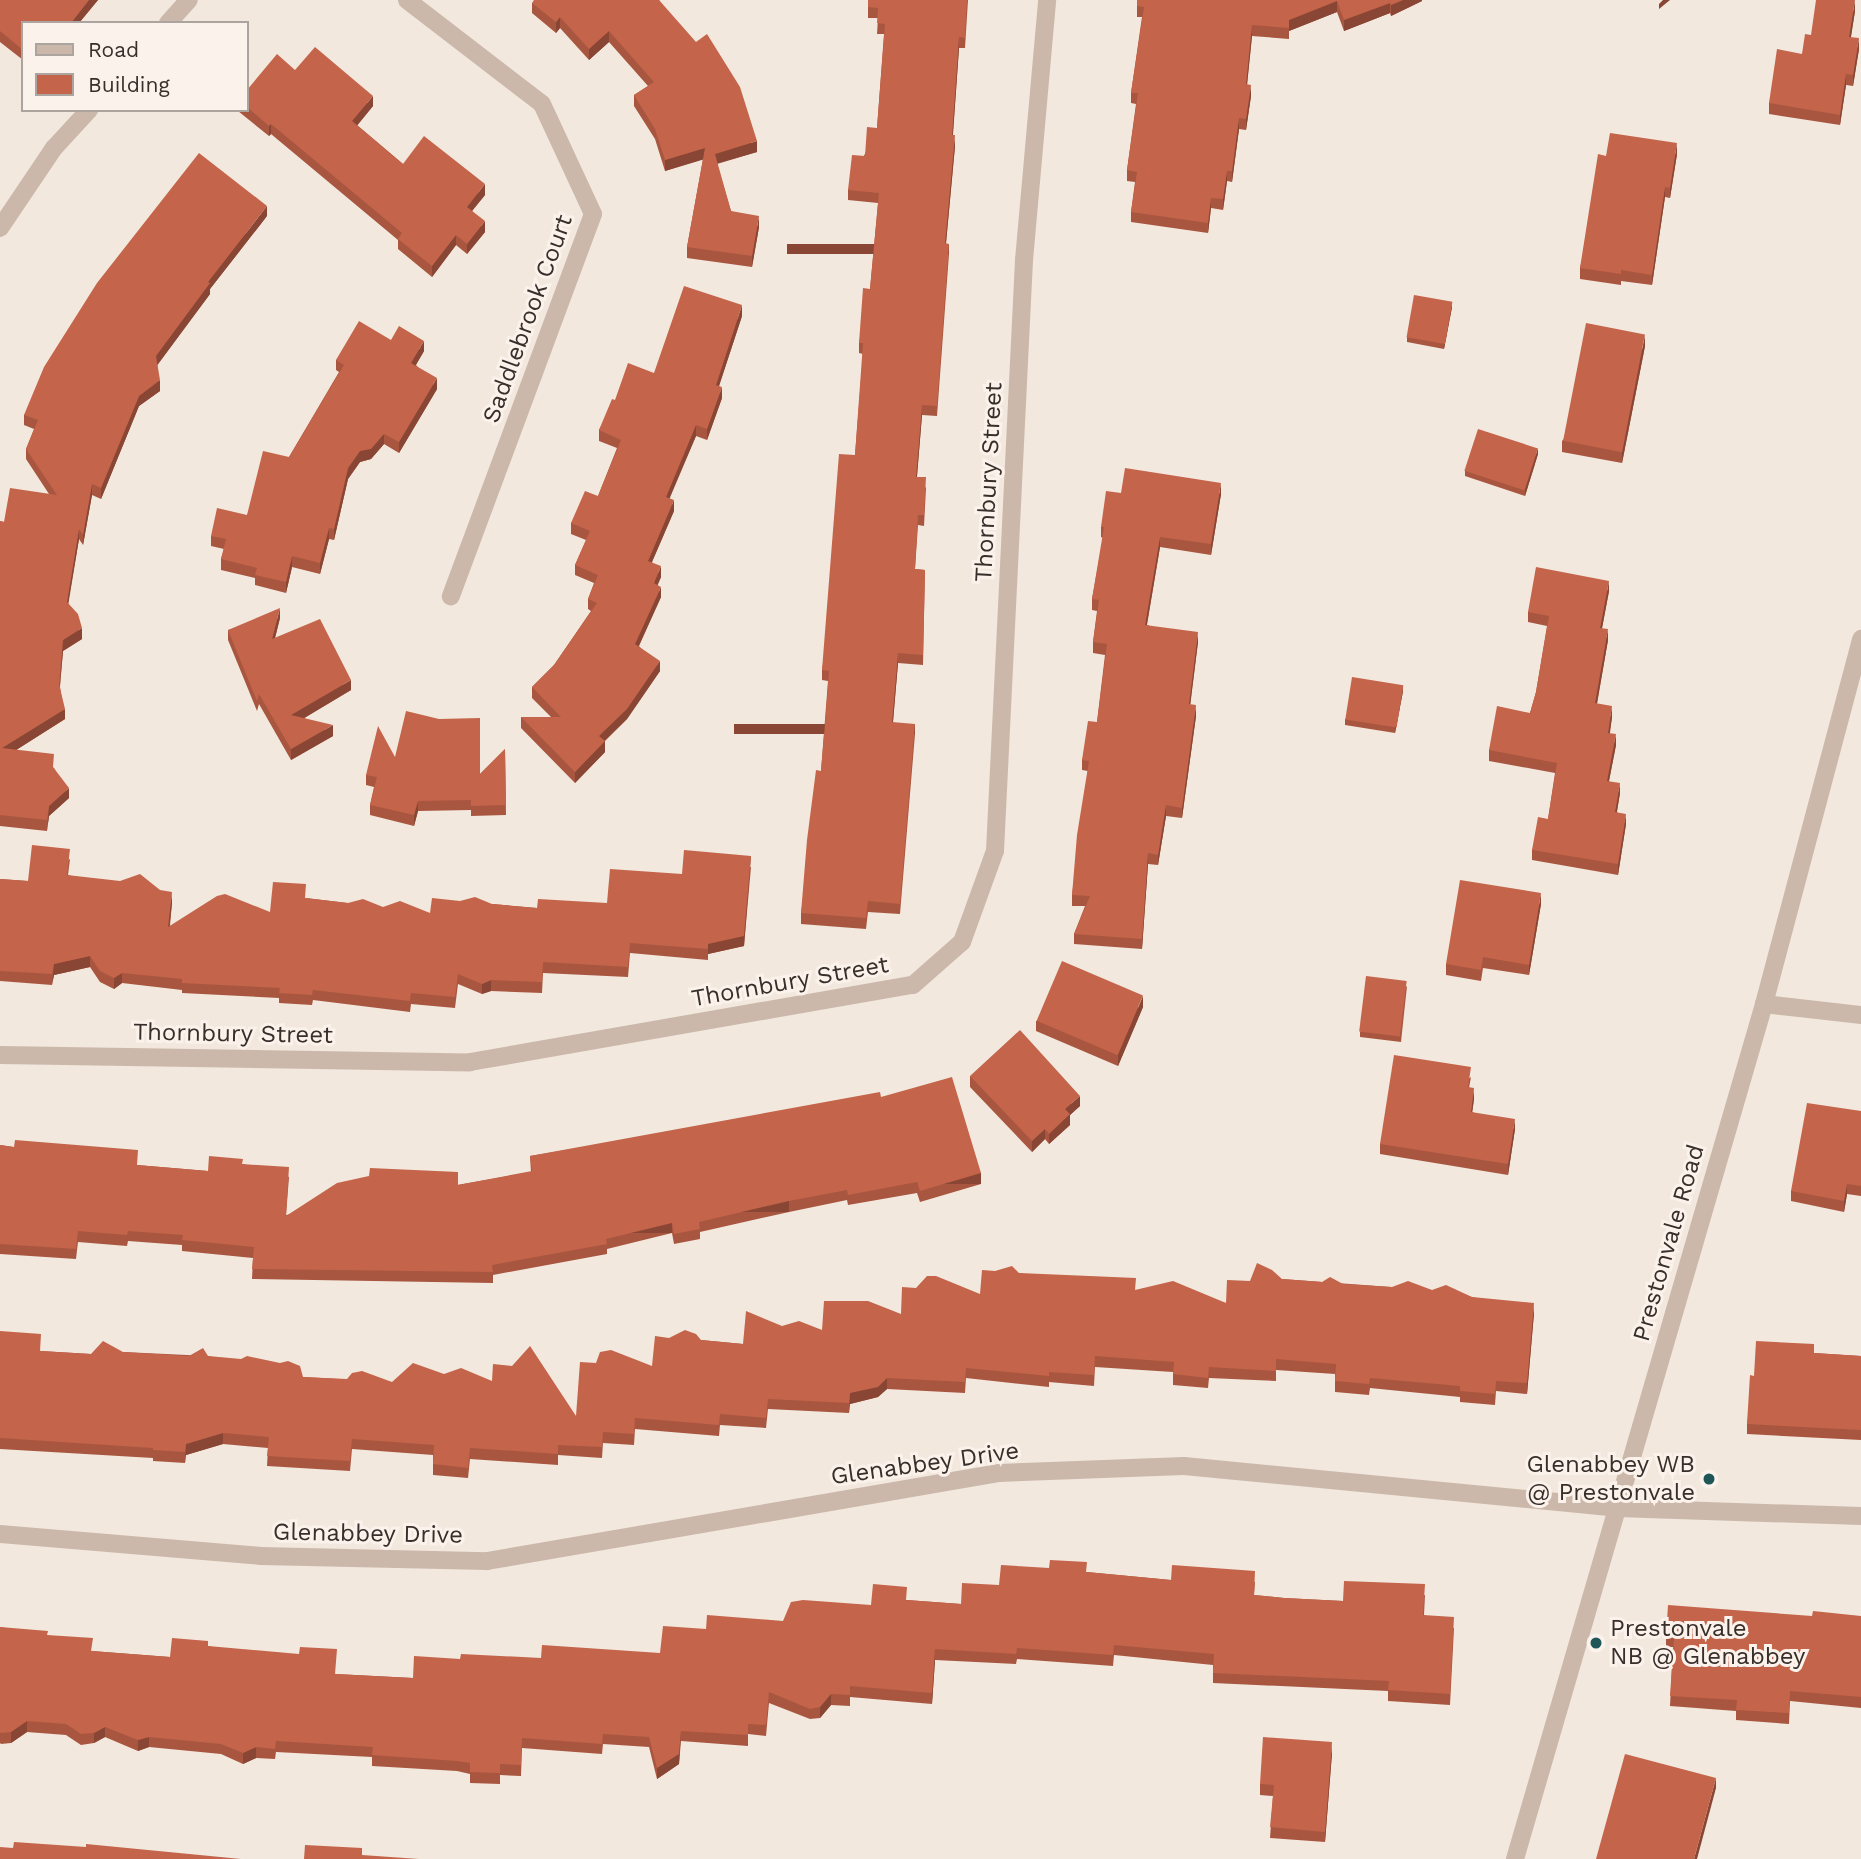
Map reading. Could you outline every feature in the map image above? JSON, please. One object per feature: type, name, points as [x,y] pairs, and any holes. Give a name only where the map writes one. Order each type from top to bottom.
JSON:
[{"type":"street","points":[[170,21],[189,0]]},
{"type":"street","name":"Saddlebrook Court","points":[[407,0],[542,104],[593,214],[451,596]]},
{"type":"street","name":"Thornbury Street","points":[[0,1055],[470,1062],[913,985],[962,942],[995,851],[1024,260],[1047,0]]},
{"type":"street","points":[[0,228],[54,148],[87,112]]},
{"type":"street","name":"Prestonvale Road","points":[[1515,1859],[1764,1004],[1861,639]]},
{"type":"street","points":[[1764,1004],[1861,1015]]},
{"type":"street","name":"Glenabbey Drive","points":[[0,1534],[261,1556],[487,1561],[999,1474],[1184,1466],[1617,1508],[1861,1516]]},
{"type":"building","points":[[0,0],[89,0],[73,21],[21,21],[21,48],[0,31]]},
{"type":"building","points":[[534,0],[659,0],[696,42],[707,34],[740,87],[757,141],[715,154],[731,211],[759,216],[752,256],[687,247],[705,148],[665,160],[655,129],[634,95],[654,82],[609,31],[589,49],[560,17],[556,22],[532,3]]},
{"type":"building","points":[[868,0],[967,0],[965,38],[959,37],[952,135],[955,135],[945,243],[949,244],[937,406],[922,405],[916,477],[926,477],[924,515],[918,515],[915,569],[925,570],[923,655],[898,653],[892,722],[915,724],[900,904],[868,901],[866,918],[801,913],[807,840],[816,770],[821,771],[826,712],[829,671],[822,670],[839,454],[855,455],[863,343],[859,343],[863,288],[870,289],[879,193],[848,190],[852,155],[865,156],[867,127],[877,128],[885,24],[877,23],[878,8],[868,7]]},
{"type":"building","points":[[1137,0],[1403,0],[1344,20],[1337,1],[1289,20],[1289,28],[1252,25],[1246,84],[1251,85],[1246,119],[1239,118],[1232,171],[1227,171],[1223,199],[1211,198],[1208,223],[1131,212],[1137,172],[1127,170],[1138,93],[1131,93],[1144,7],[1137,6]]},
{"type":"building","points":[[1816,0],[1855,0],[1849,37],[1859,38],[1853,75],[1846,74],[1840,115],[1769,103],[1777,49],[1802,54],[1805,34],[1811,35]]},
{"type":"building","points":[[315,47],[373,96],[352,121],[403,164],[424,136],[485,184],[467,207],[485,221],[467,244],[456,235],[432,266],[398,239],[402,233],[248,108],[248,89],[277,54],[295,70]]},
{"type":"building","points":[[1610,133],[1677,143],[1670,188],[1665,187],[1652,275],[1580,268],[1598,154],[1606,156]]},
{"type":"building","points":[[199,153],[267,206],[208,282],[210,283],[156,356],[160,380],[139,396],[101,488],[92,484],[83,535],[79,529],[67,602],[78,614],[82,628],[63,640],[59,684],[65,709],[2,748],[54,754],[53,767],[69,788],[49,806],[47,820],[0,815],[0,521],[4,522],[10,488],[57,495],[26,449],[38,420],[24,415],[44,367],[97,283]]},
{"type":"building","points":[[684,286],[742,305],[716,385],[722,387],[707,429],[696,425],[666,497],[674,500],[648,561],[661,566],[654,583],[661,587],[635,644],[660,661],[627,709],[599,736],[605,741],[575,772],[521,717],[561,717],[532,687],[554,665],[597,603],[588,599],[598,575],[575,565],[590,531],[571,523],[585,491],[598,496],[621,440],[599,430],[612,399],[615,400],[628,363],[654,373]]},
{"type":"building","points":[[1414,295],[1452,302],[1445,344],[1407,337]]},
{"type":"building","points":[[359,321],[391,340],[399,326],[424,341],[411,363],[437,378],[399,442],[384,434],[371,449],[360,451],[348,468],[334,529],[329,528],[320,563],[292,556],[286,582],[255,575],[257,568],[221,559],[226,539],[211,536],[217,508],[247,515],[263,451],[289,457],[344,365],[336,360]]},
{"type":"building","points":[[1586,323],[1645,334],[1622,452],[1563,441]]},
{"type":"building","points":[[1478,429],[1538,448],[1524,490],[1464,471]]},
{"type":"building","points":[[1125,468],[1221,483],[1211,544],[1160,537],[1145,625],[1198,632],[1189,704],[1196,705],[1182,808],[1166,805],[1158,855],[1148,853],[1142,939],[1074,934],[1090,896],[1072,895],[1077,835],[1089,761],[1082,760],[1088,721],[1097,722],[1107,644],[1093,642],[1099,600],[1092,599],[1104,527],[1101,527],[1106,491],[1121,493]]},
{"type":"building","points":[[1536,567],[1609,581],[1600,628],[1608,629],[1595,703],[1612,706],[1608,733],[1616,734],[1607,781],[1620,783],[1615,812],[1626,814],[1618,864],[1532,850],[1538,817],[1548,819],[1557,763],[1489,750],[1497,706],[1530,713],[1536,692],[1549,616],[1528,612]]},
{"type":"building","points":[[280,608],[272,639],[320,619],[351,680],[291,715],[333,725],[291,749],[259,694],[257,701],[228,630]]},
{"type":"building","points":[[1352,677],[1403,685],[1397,728],[1345,719]]},
{"type":"building","points":[[406,711],[439,719],[480,718],[480,774],[505,749],[506,805],[471,806],[471,800],[418,801],[414,815],[370,805],[377,777],[366,775],[378,726],[395,757]]},
{"type":"building","points":[[32,845],[70,849],[67,875],[120,881],[140,874],[160,890],[172,892],[168,927],[217,896],[225,894],[270,912],[273,882],[306,884],[305,898],[348,903],[363,899],[383,907],[400,901],[430,913],[432,898],[460,901],[475,897],[492,904],[537,908],[538,899],[607,903],[610,869],[682,874],[684,850],[751,856],[744,936],[708,944],[708,949],[630,943],[628,967],[543,962],[542,982],[491,980],[482,984],[458,974],[455,997],[411,993],[410,1001],[313,990],[312,995],[279,993],[280,988],[182,983],[182,979],[122,973],[114,978],[100,971],[90,956],[54,964],[52,974],[0,971],[0,879],[28,881]]},
{"type":"building","points":[[1460,880],[1541,893],[1529,965],[1483,957],[1481,970],[1446,964]]},
{"type":"building","points":[[1062,961],[1143,995],[1118,1055],[1037,1021]]},
{"type":"building","points":[[1366,976],[1407,981],[1400,1037],[1359,1032]]},
{"type":"building","points":[[1020,1030],[1080,1096],[1065,1109],[1070,1114],[1049,1134],[1045,1129],[1032,1141],[970,1076]]},
{"type":"building","points":[[1394,1055],[1471,1067],[1468,1087],[1474,1088],[1471,1112],[1515,1119],[1508,1164],[1380,1144]]},
{"type":"building","points":[[952,1077],[981,1173],[920,1191],[917,1182],[848,1195],[847,1190],[789,1201],[699,1222],[700,1229],[674,1234],[672,1223],[606,1239],[607,1244],[492,1265],[493,1272],[252,1269],[254,1247],[182,1240],[183,1235],[128,1231],[127,1235],[78,1231],[76,1249],[0,1244],[0,1145],[14,1147],[15,1140],[138,1150],[137,1165],[208,1171],[209,1156],[243,1159],[242,1164],[289,1167],[286,1216],[337,1183],[369,1176],[370,1168],[458,1172],[458,1185],[532,1171],[530,1156],[880,1092],[881,1097]]},
{"type":"building","points":[[1807,1103],[1861,1111],[1861,1186],[1847,1184],[1844,1201],[1791,1191]]},
{"type":"building","points":[[1257,1263],[1272,1270],[1282,1279],[1322,1282],[1330,1277],[1343,1284],[1392,1287],[1408,1281],[1432,1290],[1446,1285],[1472,1297],[1534,1303],[1527,1383],[1496,1381],[1495,1394],[1460,1391],[1460,1386],[1370,1378],[1369,1384],[1335,1381],[1336,1364],[1276,1359],[1276,1371],[1209,1367],[1208,1378],[1173,1374],[1174,1362],[1095,1356],[1094,1375],[1049,1372],[1049,1376],[966,1368],[965,1382],[887,1378],[878,1387],[850,1393],[849,1403],[768,1399],[766,1418],[720,1414],[719,1425],[635,1418],[634,1434],[603,1432],[602,1447],[558,1445],[558,1454],[470,1448],[468,1468],[433,1464],[434,1445],[352,1439],[350,1461],[267,1456],[269,1437],[223,1433],[186,1444],[185,1452],[0,1438],[0,1331],[41,1334],[40,1351],[91,1354],[103,1341],[123,1352],[189,1356],[203,1348],[208,1356],[241,1359],[247,1356],[280,1363],[288,1361],[300,1366],[303,1377],[347,1379],[352,1373],[362,1371],[392,1382],[413,1363],[444,1374],[461,1368],[492,1381],[493,1364],[512,1366],[530,1346],[576,1416],[580,1362],[596,1363],[600,1352],[611,1350],[652,1366],[655,1336],[669,1338],[685,1330],[696,1334],[701,1340],[743,1344],[746,1311],[782,1326],[799,1321],[822,1330],[824,1301],[868,1301],[901,1314],[902,1287],[916,1288],[927,1276],[936,1276],[980,1294],[982,1270],[995,1271],[1012,1266],[1019,1273],[1136,1278],[1135,1290],[1173,1281],[1226,1303],[1227,1280],[1250,1281]]},
{"type":"building","points":[[1756,1341],[1814,1344],[1814,1353],[1861,1356],[1861,1430],[1747,1424],[1750,1375],[1754,1376]]},
{"type":"building","points":[[1050,1560],[1087,1562],[1086,1572],[1171,1580],[1172,1565],[1255,1571],[1254,1595],[1284,1598],[1343,1601],[1344,1581],[1425,1584],[1423,1615],[1454,1617],[1450,1694],[1388,1690],[1389,1681],[1213,1673],[1214,1654],[1114,1645],[1113,1655],[1017,1648],[1016,1654],[935,1649],[932,1693],[850,1686],[850,1695],[831,1694],[820,1707],[810,1709],[769,1692],[766,1725],[748,1724],[748,1735],[681,1731],[679,1754],[657,1768],[649,1737],[603,1734],[602,1744],[522,1738],[521,1765],[500,1764],[500,1773],[470,1772],[470,1763],[457,1761],[372,1755],[373,1747],[276,1741],[275,1749],[256,1747],[243,1753],[221,1744],[149,1737],[138,1740],[105,1727],[94,1733],[81,1734],[66,1724],[27,1721],[11,1732],[0,1732],[0,1627],[48,1631],[47,1635],[93,1638],[91,1651],[170,1657],[172,1638],[208,1641],[208,1646],[299,1654],[300,1647],[337,1649],[335,1674],[413,1678],[414,1656],[460,1659],[461,1654],[541,1658],[542,1645],[660,1653],[663,1626],[706,1629],[707,1615],[783,1621],[791,1602],[803,1600],[871,1605],[873,1584],[907,1587],[906,1600],[961,1604],[962,1583],[999,1585],[1001,1565],[1049,1568]]},
{"type":"building","points":[[1668,1605],[1812,1616],[1813,1611],[1861,1616],[1861,1697],[1790,1691],[1789,1713],[1736,1710],[1737,1700],[1670,1696],[1674,1637],[1666,1637]]},
{"type":"building","points":[[1263,1737],[1332,1742],[1325,1832],[1270,1827],[1274,1785],[1260,1784]]},
{"type":"building","points":[[1625,1754],[1716,1778],[1694,1859],[1596,1859]]},
{"type":"building","points":[[14,1842],[86,1847],[86,1844],[241,1859],[0,1859],[0,1847],[13,1848]]},
{"type":"building","points":[[305,1845],[362,1848],[362,1855],[419,1859],[304,1859]]},
{"type":"place","name":"Glenabbey WB @ Prestonvale","points":[[1709,1479]]},
{"type":"place","name":"Prestonvale NB @ Glenabbey","points":[[1596,1643]]}]
